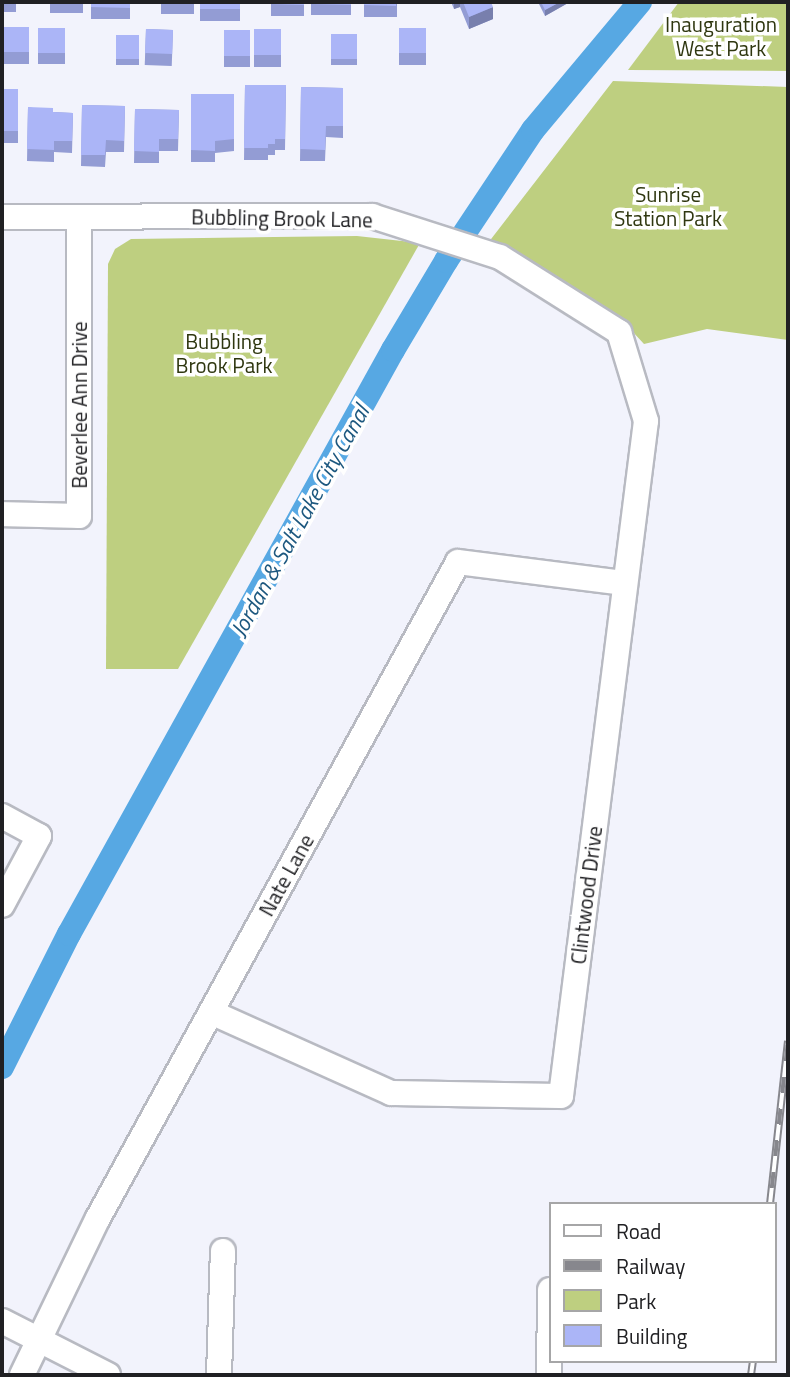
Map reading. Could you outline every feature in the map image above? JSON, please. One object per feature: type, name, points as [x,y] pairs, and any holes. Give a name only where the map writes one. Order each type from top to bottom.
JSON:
[{"type":"street","name":"Bubbling Brook Lane","points":[[2,217],[372,216],[500,257],[619,332]]},
{"type":"street","name":"Beverlee Ann Drive","points":[[2,514],[79,516],[79,218]]},
{"type":"street","name":"Clintwood Drive","points":[[211,1012],[391,1093],[561,1096],[646,421],[619,332]]},
{"type":"street","name":"Nate Lane","points":[[22,1375],[98,1218],[458,562],[625,583]]},
{"type":"street","points":[[2,816],[39,836],[2,905]]},
{"type":"street","points":[[219,1375],[223,1251]]},
{"type":"street","points":[[2,1321],[108,1375]]},
{"type":"green space","name":"Inauguration West Park","points":[[679,2],[788,2],[788,71],[628,70]]},
{"type":"green space","name":"Sunrise Station Park","points":[[613,81],[788,87],[788,340],[707,329],[644,344],[620,318],[488,243]]},
{"type":"green space","name":"Bubbling Brook Park","points":[[357,236],[420,243],[178,669],[106,669],[108,264],[115,249],[131,239]]},
{"type":"building","points":[[91,2],[130,2],[130,8],[91,7]]},
{"type":"building","points":[[200,2],[240,2],[240,9],[200,9]]},
{"type":"building","points":[[304,2],[304,5],[271,4]]},
{"type":"building","points":[[351,2],[351,5],[311,4]]},
{"type":"building","points":[[364,2],[396,2],[396,6],[364,5]]},
{"type":"building","points":[[463,2],[491,2],[493,7],[469,17]]},
{"type":"building","points":[[541,2],[560,2],[545,10]]},
{"type":"building","points":[[2,27],[29,27],[29,52],[2,52]]},
{"type":"building","points":[[38,28],[65,28],[65,53],[38,53]]},
{"type":"building","points":[[399,28],[426,28],[426,53],[399,53]]},
{"type":"building","points":[[146,29],[173,30],[172,54],[145,53]]},
{"type":"building","points":[[254,29],[281,29],[281,55],[254,55]]},
{"type":"building","points":[[224,30],[250,30],[250,56],[224,56]]},
{"type":"building","points":[[331,34],[357,34],[357,59],[331,59]]},
{"type":"building","points":[[116,35],[139,35],[139,59],[116,59]]},
{"type":"building","points":[[245,85],[286,85],[285,139],[275,139],[275,144],[268,144],[268,148],[244,148]]},
{"type":"building","points":[[301,87],[343,88],[343,126],[326,126],[325,150],[300,149]]},
{"type":"building","points":[[2,89],[18,89],[18,131],[2,131]]},
{"type":"building","points":[[191,94],[234,94],[234,139],[215,141],[215,151],[191,150]]},
{"type":"building","points":[[82,105],[125,106],[124,141],[106,140],[105,155],[81,155]]},
{"type":"building","points":[[28,107],[53,108],[53,112],[73,113],[72,141],[54,141],[54,150],[27,149]]},
{"type":"building","points":[[135,109],[179,110],[178,139],[159,139],[159,152],[134,151]]},
{"type":"waterway","name":"Jordan & Salt Lake City Canal","points":[[2,1067],[69,934],[393,350],[446,261],[533,130],[640,2]]},
{"type":"railway","points":[[770,1202],[788,1041]]},
{"type":"railway","points":[[751,1375],[753,1363]]}]
